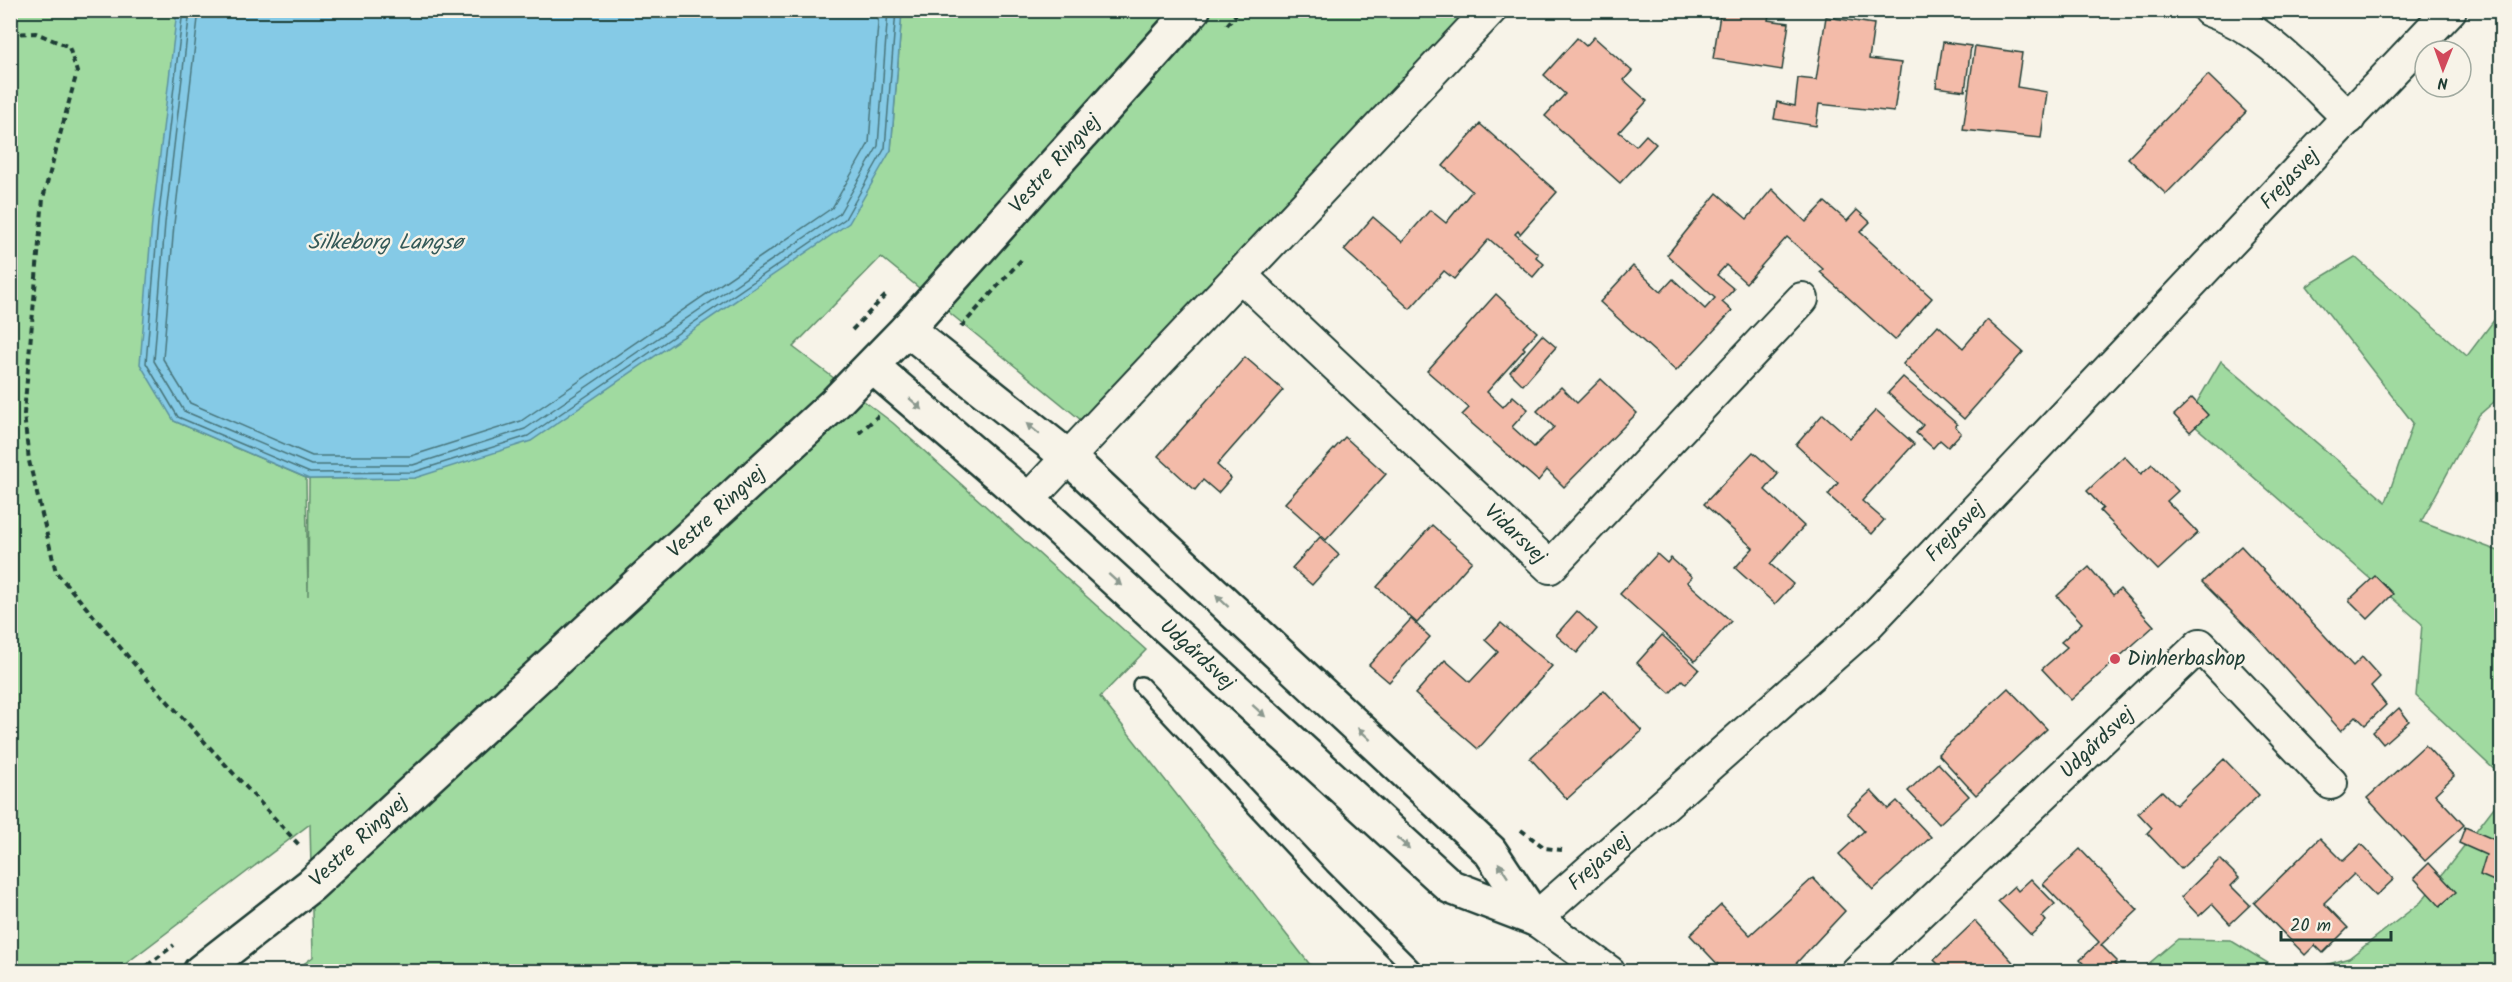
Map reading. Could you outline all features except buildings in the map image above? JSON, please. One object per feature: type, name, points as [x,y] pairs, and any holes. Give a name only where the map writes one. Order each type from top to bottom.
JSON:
[{"type":"street","name":"Vestre Ringvej","points":[[200,972],[311,885],[872,366],[1193,10]]},
{"type":"street","points":[[1028,500],[1490,10]]},
{"type":"street","points":[[2209,10],[2228,17],[2276,48],[2349,118]]},
{"type":"street","name":"Frejasvej","points":[[1535,919],[1865,627],[2450,10]]},
{"type":"street","name":"Vidarsvej","points":[[1240,275],[1550,567],[1802,300]]},
{"type":"street","name":"Udgårdsvej","points":[[907,329],[1068,457],[1490,851],[1535,919]]},
{"type":"street","name":"Udgårdsvej","points":[[872,366],[1028,500],[1451,887],[1535,919],[1609,972]]},
{"type":"street","name":"Udgårdsvej","points":[[1857,972],[2200,645],[2331,783]]},
{"type":"lane","points":[[1141,685],[1321,877],[1416,972]]},
{"type":"path","points":[[10,34],[36,33],[69,47],[77,72],[44,198],[24,414],[29,461],[56,572],[148,680],[301,846]]},
{"type":"path","points":[[851,331],[890,291]]},
{"type":"path","points":[[293,854],[310,838]]},
{"type":"path","points":[[139,972],[176,944]]},
{"type":"green space","points":[[10,11],[179,11],[174,421],[306,478],[308,596],[309,479],[415,478],[891,150],[902,11],[1469,11],[1092,429],[881,257],[793,347],[893,423],[1146,650],[1100,697],[1315,971],[294,971],[313,957],[310,824],[116,971],[11,971]]},
{"type":"green space","points":[[2355,257],[2467,356],[2501,311],[2501,396],[2479,415],[2421,522],[2501,552],[2501,776],[2416,696],[2422,624],[2187,419],[2221,361],[2386,502],[2413,423],[2307,286]]},
{"type":"green space","points":[[2501,798],[2501,971],[2302,972],[2349,958],[2421,902]]},
{"type":"green space","points":[[2178,939],[2230,940],[2281,971],[2140,971]]},
{"type":"water","name":"Silkeborg Langsø","points":[[177,11],[902,11],[891,150],[849,223],[531,441],[415,478],[309,479],[174,421],[140,364],[152,222]]},
{"type":"place","name":"Dinherbashop","points":[[2115,659]]}]
